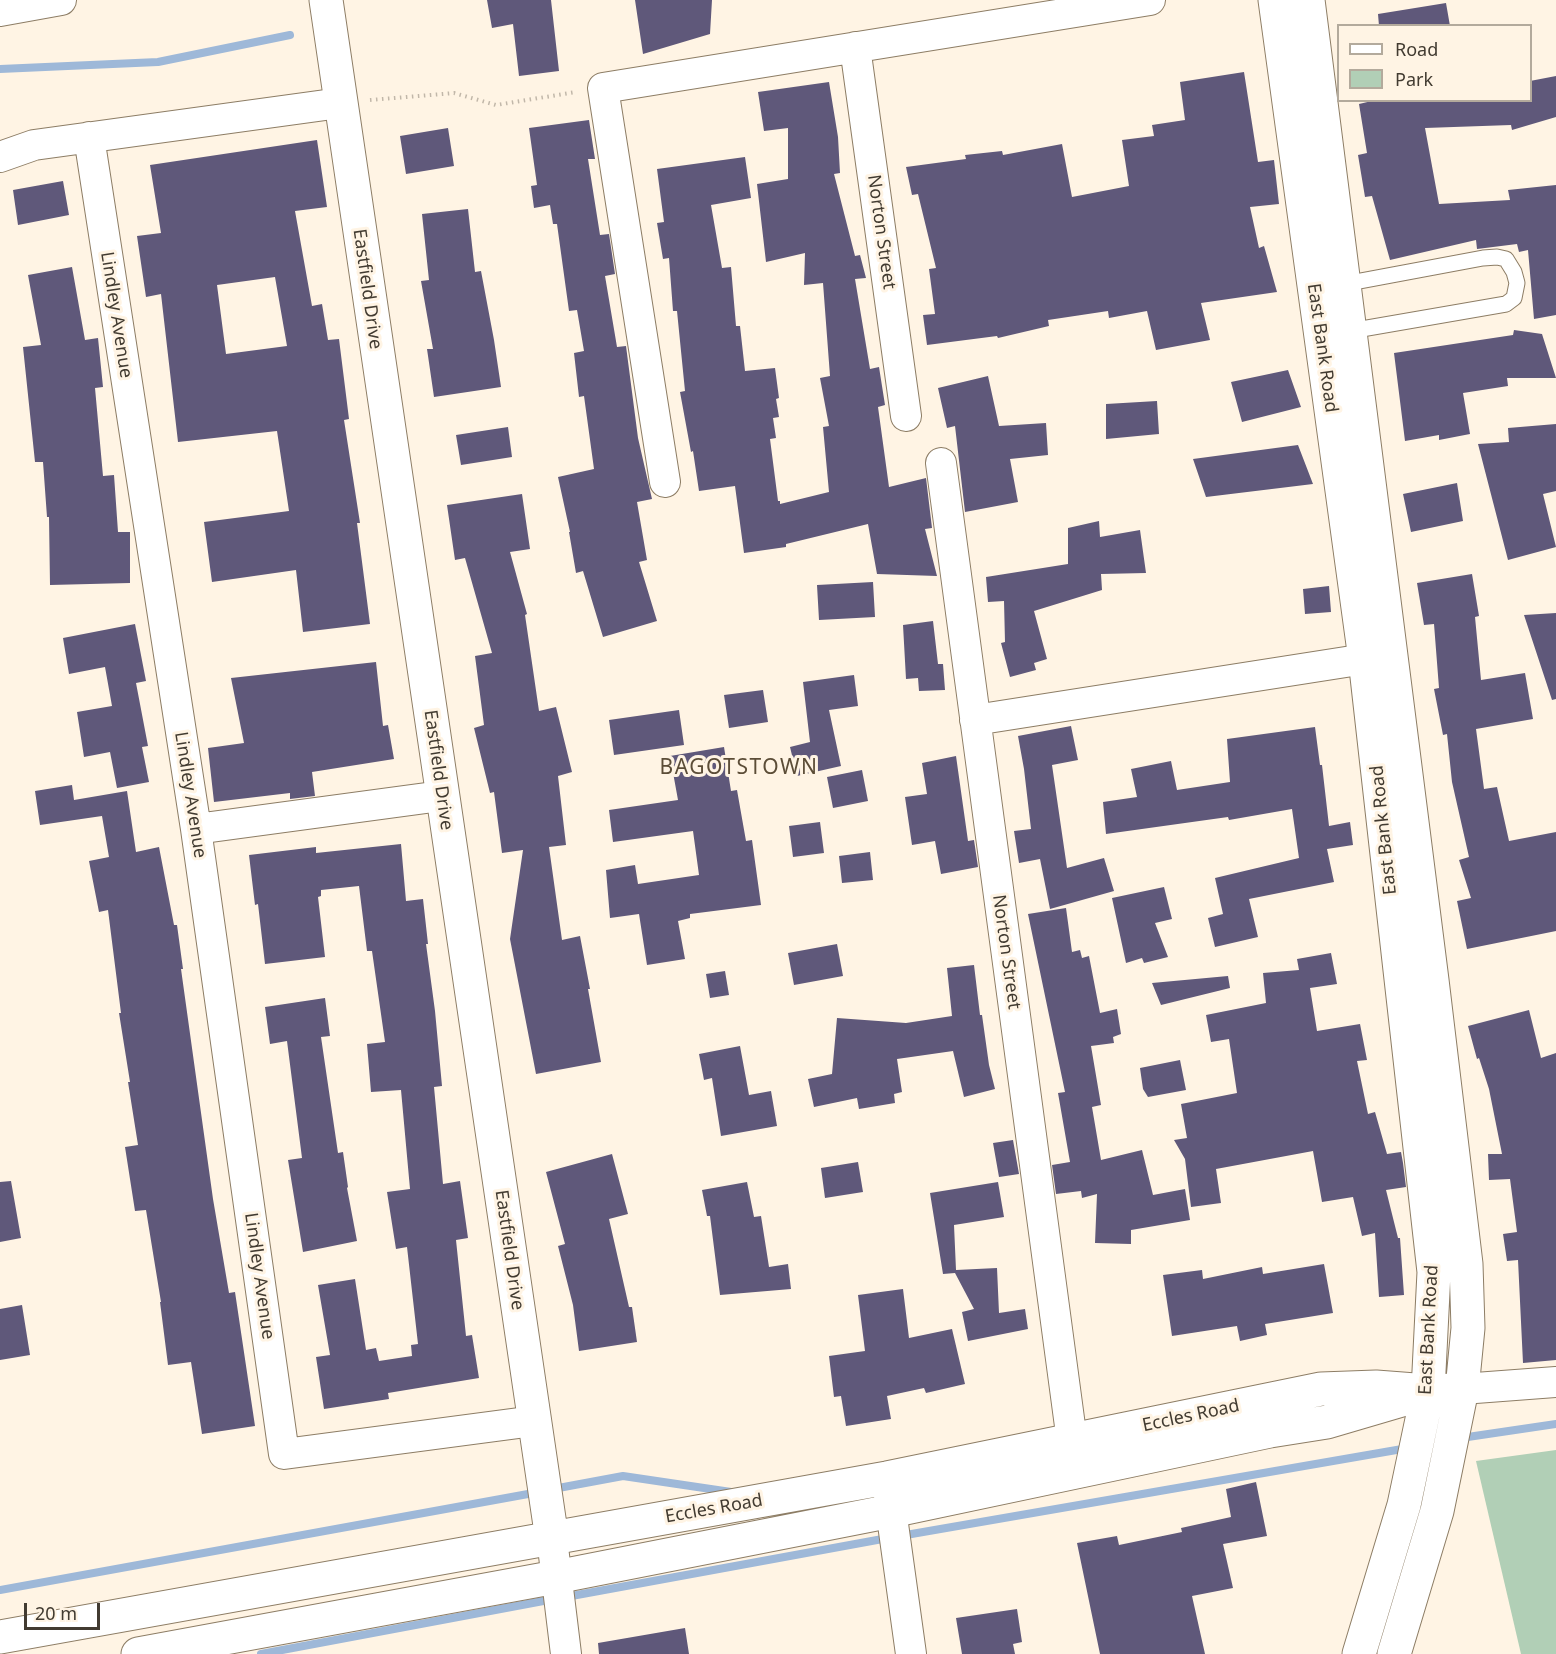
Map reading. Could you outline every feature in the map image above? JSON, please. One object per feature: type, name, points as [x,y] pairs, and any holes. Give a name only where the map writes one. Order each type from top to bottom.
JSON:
[{"type":"street","points":[[0,11],[61,0]]},
{"type":"street","name":"Eastfield Drive","points":[[326,0],[441,796],[550,1526]]},
{"type":"street","points":[[665,482],[603,88],[1150,0]]},
{"type":"street","name":"East Bank Road","points":[[1275,0],[1365,659],[1434,1272],[1425,1404],[1404,1505],[1359,1654]]},
{"type":"street","name":"East Bank Road","points":[[1308,0],[1466,1264],[1468,1328],[1459,1404],[1437,1511],[1394,1654]]},
{"type":"street","name":"Norton Street","points":[[855,47],[906,416]]},
{"type":"street","points":[[0,157],[34,145],[340,103]]},
{"type":"street","name":"Lindley Avenue","points":[[89,137],[196,830],[284,1454],[534,1421]]},
{"type":"street","name":"Norton Street","points":[[941,462],[1072,1441]]},
{"type":"street","points":[[975,720],[1365,659]]},
{"type":"street","points":[[196,830],[441,796]]},
{"type":"street","points":[[1459,1404],[1556,1382]]},
{"type":"street","name":"Eccles Road","points":[[0,1637],[550,1526],[887,1478],[1322,1389],[1376,1387],[1425,1404]]},
{"type":"street","name":"Eccles Road","points":[[138,1654],[557,1583],[892,1518],[1270,1431],[1327,1422],[1380,1408],[1459,1404]]},
{"type":"street","points":[[887,1478],[911,1654]]},
{"type":"street","points":[[550,1526],[564,1644]]},
{"type":"lane","points":[[1344,284],[1497,257],[1506,259],[1514,272],[1516,283],[1514,298],[1506,304],[1350,331]]},
{"type":"path","points":[[340,103],[454,93],[496,105],[603,88]]},
{"type":"green space","points":[[1556,1450],[1556,1654],[1521,1654],[1476,1461]]},
{"type":"building","points":[[487,0],[551,0],[559,71],[519,76],[513,24],[492,28]]},
{"type":"building","points":[[635,0],[712,0],[710,34],[643,54]]},
{"type":"building","points":[[1446,3],[1450,24],[1379,24],[1378,14]]},
{"type":"building","points":[[1244,72],[1258,162],[1274,160],[1279,204],[1250,207],[1259,248],[1264,246],[1277,292],[1201,303],[1210,340],[1156,350],[1147,311],[1109,318],[1108,311],[1048,320],[1049,326],[998,338],[997,336],[927,345],[923,315],[935,314],[929,269],[936,268],[918,194],[912,195],[906,167],[966,159],[965,155],[1002,151],[1003,155],[1062,144],[1072,197],[1129,186],[1122,140],[1154,136],[1152,125],[1185,120],[1180,82]]},
{"type":"building","points":[[1556,76],[1556,117],[1512,130],[1511,125],[1425,128],[1439,204],[1510,200],[1508,190],[1556,185],[1556,315],[1534,319],[1528,250],[1519,252],[1517,244],[1477,249],[1476,240],[1390,260],[1372,196],[1365,197],[1358,155],[1367,153],[1359,104],[1368,102],[1532,102],[1532,81]]},
{"type":"building","points":[[829,82],[838,137],[840,173],[834,174],[855,256],[860,255],[866,278],[855,279],[870,369],[879,367],[885,405],[878,407],[889,487],[926,478],[932,528],[925,529],[937,576],[877,574],[868,524],[786,544],[786,547],[744,553],[735,486],[699,491],[680,392],[685,391],[677,311],[673,311],[669,258],[663,259],[657,223],[664,222],[657,169],[745,157],[751,198],[711,205],[722,268],[731,267],[736,326],[740,326],[745,371],[775,368],[779,417],[773,418],[776,438],[770,439],[780,504],[829,492],[823,427],[829,426],[820,378],[830,376],[823,283],[804,285],[805,253],[766,262],[757,184],[788,179],[788,128],[764,131],[758,92]]},
{"type":"building","points":[[589,120],[595,159],[588,159],[600,235],[609,234],[615,274],[605,276],[617,347],[626,346],[638,438],[652,499],[637,502],[647,560],[639,562],[657,621],[603,637],[583,571],[576,573],[558,477],[594,469],[584,396],[579,397],[574,353],[584,351],[577,310],[569,311],[557,224],[553,224],[550,205],[534,208],[531,186],[537,185],[529,128]]},
{"type":"building","points":[[448,128],[454,166],[406,174],[400,136]]},
{"type":"building","points":[[317,140],[327,207],[295,211],[312,306],[322,304],[328,340],[339,339],[349,419],[344,420],[360,523],[357,523],[370,624],[303,632],[296,570],[212,582],[204,522],[289,511],[277,431],[178,442],[161,294],[146,297],[137,236],[161,233],[150,165]],"holes":[[[275,277],[287,346],[226,354],[217,285]]]},
{"type":"building","points":[[63,181],[69,215],[18,225],[13,190]]},
{"type":"building","points":[[468,209],[475,272],[481,271],[501,387],[434,397],[427,349],[433,349],[421,281],[429,280],[422,214]]},
{"type":"building","points":[[72,267],[85,340],[98,338],[103,387],[95,388],[103,476],[114,475],[118,532],[130,532],[130,583],[50,585],[49,517],[47,517],[43,462],[35,462],[23,347],[41,345],[28,275]]},
{"type":"building","points":[[1514,330],[1542,334],[1556,378],[1507,378],[1508,386],[1463,393],[1470,434],[1439,440],[1439,435],[1405,441],[1394,353],[1513,335]]},
{"type":"building","points":[[1288,370],[1301,407],[1242,422],[1231,382]]},
{"type":"building","points":[[988,376],[999,426],[1046,423],[1048,455],[1010,459],[1018,502],[965,512],[955,426],[947,428],[938,388]]},
{"type":"building","points":[[1157,401],[1159,434],[1106,439],[1106,404]]},
{"type":"building","points":[[1556,424],[1556,491],[1543,494],[1556,547],[1508,560],[1478,444],[1509,442],[1508,428]]},
{"type":"building","points":[[508,427],[512,457],[461,465],[456,435]]},
{"type":"building","points":[[1298,445],[1313,484],[1206,497],[1193,459]]},
{"type":"building","points":[[1457,483],[1463,521],[1411,532],[1403,494]]},
{"type":"building","points":[[522,494],[530,549],[510,552],[527,614],[525,615],[539,711],[556,707],[572,772],[558,776],[566,845],[549,847],[562,940],[580,936],[601,1062],[536,1074],[510,939],[523,850],[502,853],[494,792],[490,793],[474,728],[484,725],[475,656],[492,653],[465,558],[455,560],[447,505]]},
{"type":"building","points":[[1099,521],[1100,537],[1140,530],[1146,573],[1101,574],[1102,590],[1034,611],[1047,659],[1034,663],[1036,670],[1010,677],[1001,643],[1005,642],[1004,601],[988,602],[986,577],[1068,564],[1068,528]]},
{"type":"building","points":[[1472,574],[1479,616],[1475,617],[1481,680],[1525,673],[1533,719],[1476,729],[1484,789],[1497,787],[1509,841],[1556,832],[1556,931],[1467,949],[1457,901],[1471,898],[1459,860],[1469,857],[1452,782],[1447,734],[1443,735],[1434,689],[1439,688],[1434,624],[1424,625],[1417,583]]},
{"type":"building","points":[[873,582],[875,617],[819,620],[817,585]]},
{"type":"building","points":[[1329,586],[1331,612],[1305,614],[1303,589]]},
{"type":"building","points":[[1556,613],[1556,699],[1552,700],[1524,615]]},
{"type":"building","points":[[933,621],[938,664],[943,664],[945,690],[919,691],[918,678],[906,679],[903,625]]},
{"type":"building","points":[[135,624],[146,681],[136,683],[148,746],[142,747],[149,782],[117,788],[110,752],[84,757],[77,712],[112,706],[105,667],[69,674],[63,638]]},
{"type":"building","points":[[376,662],[383,726],[388,725],[394,759],[312,772],[315,796],[290,799],[290,793],[214,802],[208,748],[244,743],[231,678]]},
{"type":"building","points":[[854,675],[858,706],[829,710],[841,766],[797,776],[790,747],[810,742],[803,682]]},
{"type":"building","points":[[763,690],[768,722],[729,728],[724,695]]},
{"type":"building","points":[[679,710],[684,745],[614,755],[609,720]]},
{"type":"building","points":[[1071,726],[1078,760],[1052,765],[1067,868],[1104,858],[1114,891],[1050,909],[1040,859],[1019,863],[1014,831],[1031,829],[1018,736]]},
{"type":"building","points":[[1315,727],[1329,826],[1350,822],[1353,845],[1327,849],[1334,882],[1249,899],[1258,937],[1215,947],[1208,918],[1223,914],[1215,878],[1299,858],[1292,809],[1229,820],[1228,817],[1106,834],[1103,802],[1137,797],[1131,769],[1171,761],[1177,790],[1230,782],[1227,739]]},
{"type":"building","points":[[724,747],[731,791],[737,790],[746,841],[752,840],[761,905],[690,914],[690,918],[678,921],[685,959],[647,965],[639,914],[610,918],[606,870],[635,865],[638,884],[699,875],[693,831],[613,842],[609,810],[678,800],[670,756]]},
{"type":"building","points":[[956,756],[968,841],[974,840],[978,867],[941,874],[935,841],[912,845],[905,797],[927,794],[922,763]]},
{"type":"building","points":[[862,770],[868,801],[833,808],[827,777]]},
{"type":"building","points":[[72,785],[74,800],[127,791],[136,852],[159,847],[174,925],[177,925],[213,1199],[229,1293],[235,1292],[255,1426],[202,1434],[191,1362],[168,1365],[161,1302],[146,1210],[135,1211],[125,1147],[138,1145],[119,1013],[121,1013],[108,910],[99,912],[89,861],[109,857],[102,816],[40,825],[35,791]]},
{"type":"building","points":[[820,822],[824,853],[793,857],[789,826]]},
{"type":"building","points":[[401,844],[406,901],[423,899],[442,1086],[434,1087],[443,1184],[460,1181],[468,1238],[456,1240],[466,1336],[472,1335],[479,1378],[388,1393],[389,1399],[324,1409],[316,1357],[330,1355],[318,1285],[355,1279],[366,1350],[376,1348],[379,1361],[412,1356],[411,1345],[418,1344],[407,1247],[396,1249],[387,1192],[410,1189],[401,1090],[371,1092],[367,1044],[385,1042],[372,951],[367,951],[359,886],[321,890],[321,896],[318,897],[325,957],[265,964],[249,855],[316,847],[316,853]]},
{"type":"building","points":[[870,852],[873,880],[842,883],[839,856]]},
{"type":"building","points":[[1164,887],[1172,919],[1155,923],[1168,957],[1144,963],[1142,958],[1126,963],[1112,898]]},
{"type":"building","points":[[1066,908],[1072,952],[1080,950],[1082,958],[1089,956],[1100,1013],[1117,1009],[1121,1034],[1113,1037],[1114,1043],[1091,1046],[1101,1105],[1092,1107],[1101,1160],[1142,1150],[1153,1195],[1185,1189],[1190,1220],[1131,1230],[1131,1244],[1095,1243],[1097,1194],[1082,1198],[1081,1191],[1056,1194],[1052,1165],[1070,1162],[1058,1093],[1065,1092],[1028,914]]},
{"type":"building","points":[[837,944],[843,976],[794,985],[788,953]]},
{"type":"building","points":[[1331,953],[1337,984],[1310,988],[1317,1031],[1360,1024],[1367,1060],[1357,1061],[1368,1114],[1375,1112],[1387,1154],[1401,1152],[1403,1163],[1406,1187],[1386,1190],[1398,1238],[1400,1238],[1404,1295],[1379,1297],[1375,1233],[1362,1236],[1353,1197],[1322,1202],[1313,1151],[1216,1169],[1221,1203],[1191,1207],[1185,1159],[1174,1140],[1187,1138],[1181,1104],[1237,1093],[1229,1039],[1211,1042],[1206,1015],[1266,1003],[1263,973],[1299,970],[1297,959]]},
{"type":"building","points":[[974,965],[980,1015],[982,1015],[995,1089],[964,1097],[953,1051],[897,1059],[902,1092],[894,1094],[895,1103],[859,1109],[857,1098],[814,1107],[808,1079],[832,1074],[837,1018],[906,1023],[952,1016],[947,968]]},
{"type":"building","points":[[725,971],[729,995],[710,998],[706,974]]},
{"type":"building","points":[[1228,976],[1230,988],[1161,1005],[1152,983]]},
{"type":"building","points":[[325,998],[330,1036],[321,1037],[338,1153],[343,1152],[357,1241],[303,1252],[288,1160],[302,1158],[287,1041],[270,1044],[265,1007]]},
{"type":"building","points":[[1529,1010],[1541,1058],[1556,1053],[1556,1360],[1523,1363],[1518,1260],[1507,1261],[1503,1234],[1517,1232],[1510,1179],[1489,1180],[1488,1154],[1502,1154],[1489,1089],[1479,1058],[1477,1059],[1468,1026]]},
{"type":"building","points":[[740,1046],[749,1095],[771,1091],[777,1126],[721,1136],[712,1078],[704,1080],[699,1054]]},
{"type":"building","points":[[1180,1060],[1186,1090],[1148,1097],[1143,1089],[1140,1068]]},
{"type":"building","points":[[1013,1140],[1019,1174],[999,1177],[993,1143]]},
{"type":"building","points":[[612,1154],[628,1214],[609,1219],[629,1307],[632,1307],[637,1342],[579,1351],[573,1305],[558,1246],[565,1244],[546,1172]]},
{"type":"building","points":[[858,1162],[863,1192],[825,1198],[821,1168]]},
{"type":"building","points":[[11,1181],[21,1238],[0,1242],[0,1182]]},
{"type":"building","points":[[747,1182],[754,1217],[761,1216],[769,1267],[788,1264],[791,1289],[720,1295],[710,1216],[707,1216],[702,1190]]},
{"type":"building","points":[[998,1182],[1004,1217],[954,1225],[956,1270],[997,1268],[999,1313],[1025,1309],[1028,1329],[968,1341],[962,1312],[974,1309],[955,1273],[943,1274],[930,1193]]},
{"type":"building","points":[[1324,1264],[1333,1313],[1265,1324],[1267,1335],[1240,1341],[1237,1326],[1172,1336],[1163,1275],[1202,1270],[1203,1279],[1262,1267],[1263,1274]]},
{"type":"building","points":[[903,1289],[909,1338],[952,1329],[965,1384],[926,1393],[924,1388],[887,1396],[891,1419],[846,1426],[841,1396],[834,1397],[829,1356],[865,1351],[858,1295]]},
{"type":"building","points":[[22,1305],[30,1355],[0,1360],[0,1309]]},
{"type":"building","points":[[1256,1482],[1267,1536],[1223,1544],[1233,1588],[1192,1596],[1205,1654],[1100,1654],[1077,1543],[1117,1536],[1119,1545],[1182,1532],[1181,1528],[1231,1517],[1226,1489]]},
{"type":"building","points":[[1017,1609],[1022,1642],[1013,1644],[1015,1654],[962,1654],[956,1618]]},
{"type":"building","points":[[685,1628],[689,1654],[599,1654],[598,1643]]},
{"type":"waterway","points":[[0,69],[158,62],[290,35]]},
{"type":"waterway","points":[[1461,1438],[1556,1424]]},
{"type":"waterway","points":[[900,1536],[1408,1448]]},
{"type":"waterway","points":[[553,1489],[623,1476],[731,1492]]},
{"type":"waterway","points":[[0,1590],[539,1492]]},
{"type":"waterway","points":[[566,1597],[888,1538]]},
{"type":"waterway","points":[[261,1654],[554,1599]]},
{"type":"district","name":"BAGOTSTOWN","points":[[739,768]]}]
